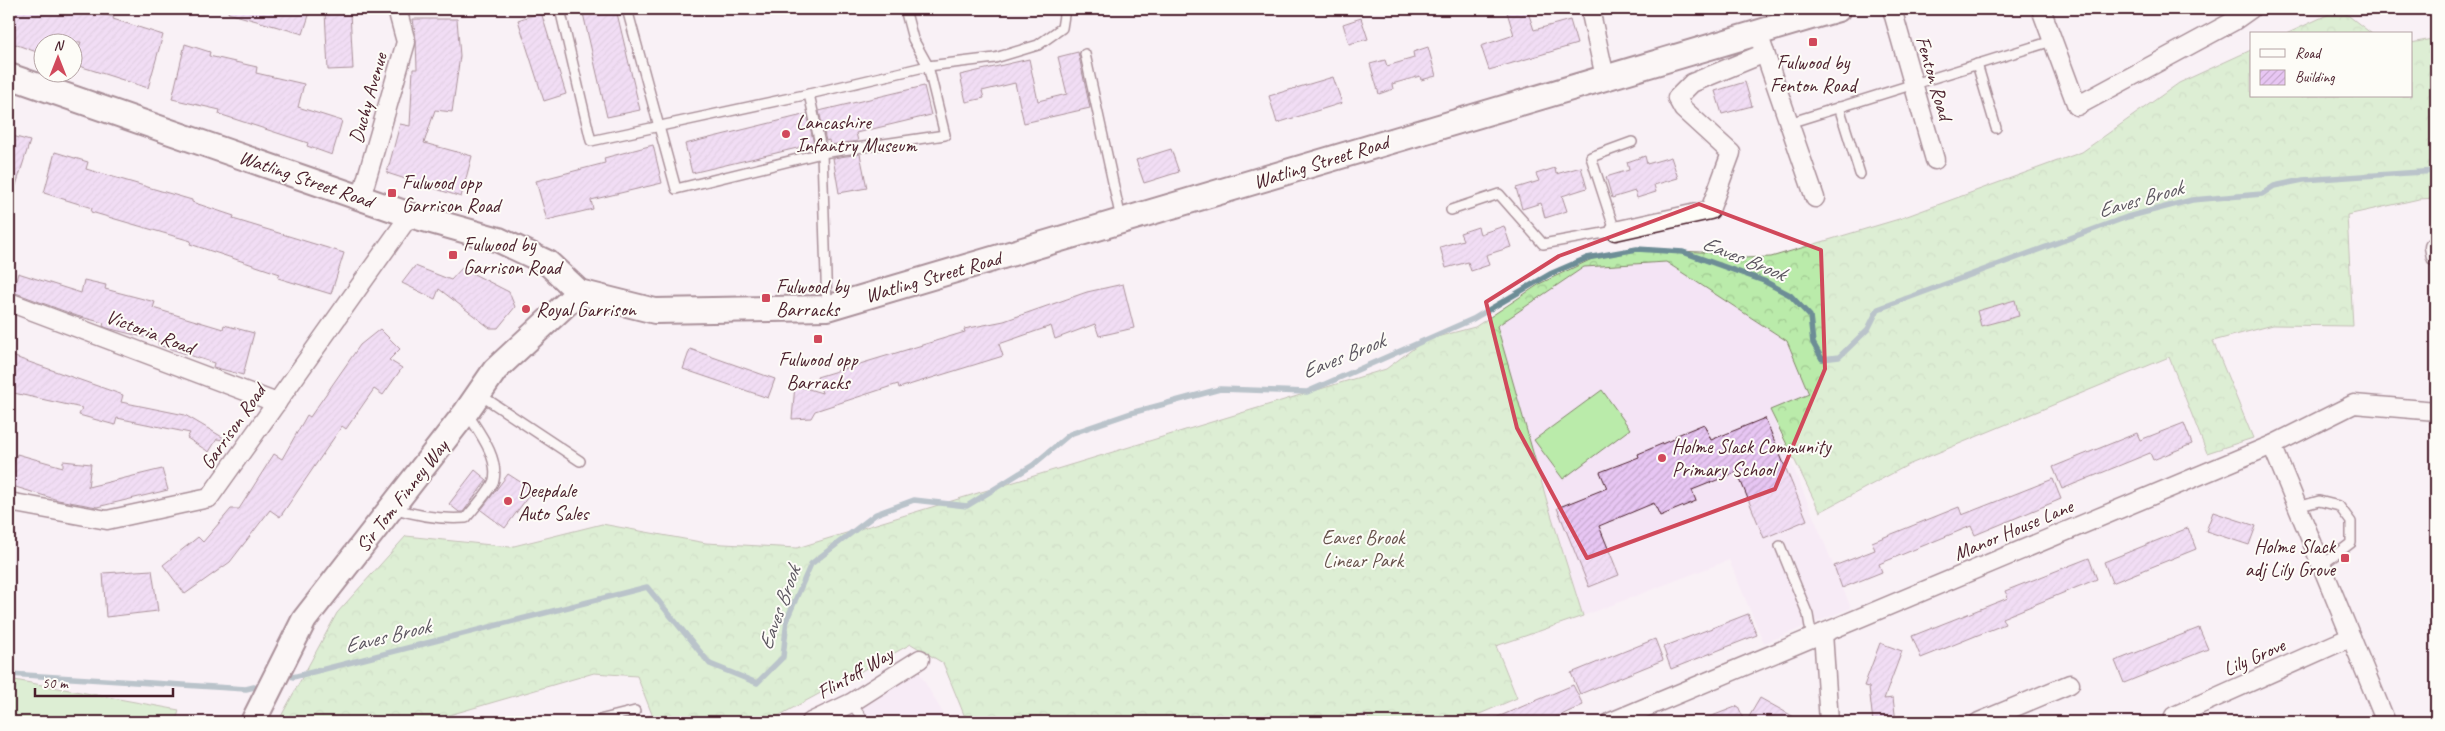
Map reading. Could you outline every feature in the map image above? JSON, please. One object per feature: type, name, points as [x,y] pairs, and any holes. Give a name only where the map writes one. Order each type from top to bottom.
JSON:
[{"type":"main road","name":"Watling Street Road","points":[[9,76],[410,215],[507,244],[548,263],[579,292],[655,311],[827,308],[1605,77],[1762,43],[1838,9]]},
{"type":"main road","name":"Sir Tom Finney Way","points":[[253,722],[304,620],[393,508],[495,370],[579,292]]},
{"type":"street","name":"Duchy Avenue","points":[[361,198],[406,42],[397,9]]},
{"type":"street","points":[[1590,9],[1605,77]]},
{"type":"street","name":"Fenton Road","points":[[1892,9],[1935,160]]},
{"type":"street","points":[[2041,9],[2077,106],[2234,21],[2251,9]]},
{"type":"street","points":[[1615,231],[1710,210],[1731,153],[1683,109],[1677,98],[1692,83],[1762,43],[1815,198]]},
{"type":"street","name":"Garrison Road","points":[[9,502],[107,520],[209,498],[410,215]]},
{"type":"street","name":"Victoria Road","points":[[9,302],[277,403]]},
{"type":"street","name":"Manor House Lane","points":[[1611,722],[2272,445],[2354,404],[2436,411]]},
{"type":"street","points":[[2272,445],[2386,722]]},
{"type":"street","points":[[1817,636],[1829,722]]},
{"type":"street","name":"Lily Grove","points":[[2174,716],[2351,636]]},
{"type":"street","name":"Flintoff Way","points":[[811,722],[851,703],[920,659]]},
{"type":"street","points":[[1980,722],[2070,684]]},
{"type":"lane","points":[[560,9],[591,141],[810,94],[928,66],[995,58],[1038,45],[1062,28],[1064,9]]},
{"type":"lane","points":[[627,9],[676,189],[822,153],[945,135],[928,66],[913,39],[905,9]]},
{"type":"lane","points":[[1789,123],[2052,41]]},
{"type":"lane","points":[[1085,54],[1121,222]]},
{"type":"lane","points":[[1977,64],[1996,128]]},
{"type":"lane","points":[[810,94],[822,153],[827,308]]},
{"type":"lane","points":[[1840,107],[1860,174]]},
{"type":"lane","points":[[1451,210],[1499,194],[1543,244],[1615,231],[1591,157],[1632,142]]},
{"type":"lane","points":[[472,403],[580,461]]},
{"type":"lane","points":[[393,508],[415,515],[438,519],[466,518],[494,482],[493,460],[472,403]]},
{"type":"lane","points":[[2297,507],[2319,500],[2339,506],[2351,522],[2351,543],[2322,566]]},
{"type":"lane","points":[[1780,546],[1817,636]]},
{"type":"lane","points":[[851,703],[865,722]]},
{"type":"lane","points":[[591,722],[636,711]]},
{"type":"highlighted area","points":[[1699,204],[1821,250],[1825,369],[1775,489],[1587,558],[1517,428],[1486,302],[1559,256]]},
{"type":"shaded area","name":"Holme Slack Community Primary School","points":[[1666,262],[1673,264],[1787,341],[1809,394],[1770,411],[1851,608],[1764,643],[1729,560],[1583,616],[1548,505],[1496,326],[1576,270],[1584,267]]},
{"type":"shaded area","points":[[909,655],[948,722],[822,722]]},
{"type":"green space","points":[[2340,9],[2369,32],[2290,32]]},
{"type":"green space","name":"Eaves Brook Linear Park","points":[[2436,36],[2436,198],[2419,199],[2347,215],[2353,326],[2273,325],[2213,341],[2253,438],[2207,453],[2169,357],[1908,465],[1820,512],[1770,410],[1809,394],[1787,341],[1666,262],[1584,267],[1497,326],[1548,505],[1583,616],[1496,646],[1517,698],[1461,722],[1371,722],[1365,714],[1346,722],[967,722],[943,663],[911,644],[767,722],[655,722],[637,676],[594,673],[439,718],[278,722],[337,613],[406,536],[510,547],[602,524],[706,543],[797,548],[1386,369],[1425,340],[1475,327],[1541,283],[1594,258],[1637,249],[1721,253],[1743,258],[1771,257],[1899,219],[2082,152],[2179,83],[2250,50],[2250,98],[2412,98],[2412,43],[2432,39]]},
{"type":"green space","points":[[1602,390],[1630,429],[1563,479],[1534,440]]},
{"type":"green space","points":[[9,679],[179,710],[176,722],[9,722]]},
{"type":"building","points":[[9,9],[80,9],[114,17],[113,19],[163,35],[148,88],[82,67],[82,32],[32,32],[32,50],[9,42]]},
{"type":"building","points":[[229,9],[311,9],[303,34],[228,13]]},
{"type":"building","points":[[582,9],[616,9],[640,110],[607,117]]},
{"type":"building","points":[[1506,9],[1527,9],[1534,30],[1570,20],[1577,44],[1489,70],[1481,46],[1514,35]]},
{"type":"building","points":[[325,12],[350,12],[353,69],[328,70]]},
{"type":"building","points":[[541,12],[566,94],[544,101],[518,20]]},
{"type":"building","points":[[1361,18],[1368,39],[1349,44],[1343,24]]},
{"type":"building","points":[[413,19],[457,19],[460,56],[452,112],[435,110],[424,143],[472,156],[461,197],[387,173],[400,124],[410,126],[413,69],[417,69]]},
{"type":"building","points":[[185,44],[210,52],[209,56],[257,67],[256,73],[304,84],[298,107],[342,121],[332,155],[307,146],[308,143],[219,114],[220,110],[172,99]]},
{"type":"building","points":[[1428,47],[1436,76],[1421,80],[1420,76],[1392,84],[1393,89],[1379,94],[1370,64],[1385,60],[1387,66],[1414,58],[1413,52]]},
{"type":"building","points":[[1078,52],[1090,108],[1024,123],[1015,83],[982,91],[984,98],[966,102],[960,75],[1029,59],[1038,101],[1067,94],[1058,57]]},
{"type":"building","points":[[1333,77],[1342,103],[1277,123],[1269,96]]},
{"type":"building","points":[[1745,82],[1752,106],[1722,114],[1715,91]]},
{"type":"building","points":[[924,86],[931,115],[856,133],[858,141],[830,145],[829,140],[826,141],[819,111]]},
{"type":"building","points":[[807,114],[814,144],[692,173],[685,144]]},
{"type":"building","points":[[9,135],[30,141],[12,198],[9,197]]},
{"type":"building","points":[[653,145],[662,183],[591,200],[593,209],[547,220],[536,181],[605,163],[604,158]]},
{"type":"building","points":[[1171,149],[1179,172],[1144,183],[1136,160]]},
{"type":"building","points":[[55,152],[88,162],[86,169],[192,200],[192,202],[234,216],[233,219],[344,253],[331,294],[278,278],[280,274],[190,244],[191,241],[91,212],[92,208],[44,193]]},
{"type":"building","points":[[860,154],[867,188],[839,193],[833,158]]},
{"type":"building","points":[[1645,156],[1647,164],[1671,157],[1678,178],[1654,185],[1656,192],[1637,198],[1635,191],[1612,198],[1606,177],[1629,170],[1627,162]]},
{"type":"building","points":[[1581,167],[1587,188],[1562,196],[1567,211],[1545,218],[1541,203],[1522,209],[1516,188],[1539,181],[1536,174],[1555,168],[1556,174]]},
{"type":"building","points":[[1504,226],[1511,247],[1486,255],[1489,265],[1471,271],[1468,262],[1446,268],[1440,247],[1463,240],[1460,233],[1478,227],[1480,234]]},
{"type":"building","points":[[415,266],[451,280],[462,268],[509,292],[515,307],[498,328],[490,328],[439,289],[435,299],[402,283]]},
{"type":"building","points":[[18,273],[81,293],[84,280],[106,285],[105,289],[155,302],[153,308],[223,329],[224,325],[254,333],[243,375],[213,367],[214,363],[158,345],[159,341],[107,328],[103,326],[104,323],[77,316],[13,292]]},
{"type":"building","points":[[1123,284],[1134,328],[1099,336],[1095,324],[1055,339],[1051,326],[999,344],[1003,356],[899,388],[898,384],[815,411],[811,418],[792,419],[795,385],[822,393],[817,377],[965,332],[964,329],[1004,321],[1087,292]]},
{"type":"building","points":[[2015,300],[2019,316],[1981,326],[1977,311]]},
{"type":"building","points":[[380,329],[400,349],[389,360],[402,368],[383,395],[374,389],[346,429],[342,426],[280,517],[270,510],[230,562],[185,594],[163,565],[198,537],[203,542],[231,509],[239,509],[274,454],[282,459],[307,415],[310,417],[360,345]]},
{"type":"building","points":[[690,349],[775,379],[768,398],[683,369]]},
{"type":"building","points":[[9,355],[123,395],[121,402],[185,415],[224,438],[223,440],[217,439],[209,452],[187,438],[190,433],[117,418],[115,425],[79,415],[82,408],[9,392]]},
{"type":"building","name":"Holme Slack Community Primary School","points":[[1765,418],[1807,520],[1764,538],[1737,472],[1692,490],[1696,501],[1660,516],[1654,503],[1599,526],[1619,575],[1589,587],[1557,508],[1607,488],[1600,472],[1639,457],[1638,454],[1676,438],[1675,436],[1704,424],[1711,440]]},
{"type":"building","points":[[2184,423],[2192,444],[2153,460],[2150,453],[2062,489],[2053,467],[2137,433],[2140,440]]},
{"type":"building","points":[[17,454],[63,467],[63,461],[91,464],[88,487],[162,469],[168,490],[97,507],[58,500],[9,485],[9,476]]},
{"type":"building","points":[[475,470],[487,480],[463,512],[459,512],[449,504]]},
{"type":"building","name":"Deepdale Auto Sales","points":[[508,474],[533,490],[505,528],[481,510]]},
{"type":"building","points":[[2053,479],[2061,499],[1975,535],[1971,526],[1879,564],[1882,572],[1842,588],[1834,566],[1875,550],[1872,542],[1959,507],[1962,515]]},
{"type":"building","points":[[2213,512],[2256,526],[2249,545],[2206,531]]},
{"type":"building","points":[[2188,528],[2196,549],[2112,583],[2104,562]]},
{"type":"building","points":[[2089,558],[2097,579],[2002,618],[2005,624],[1921,658],[1912,636],[2008,598],[2005,591]]},
{"type":"building","points":[[152,570],[158,611],[106,617],[103,573]]},
{"type":"building","points":[[1748,614],[1757,635],[1671,669],[1663,647]]},
{"type":"building","points":[[2199,628],[2208,649],[2124,683],[2115,661]]},
{"type":"building","points":[[1655,639],[1663,660],[1580,694],[1571,673]]},
{"type":"building","points":[[1880,643],[1902,651],[1884,699],[1893,698],[1896,722],[1873,722],[1869,687],[1864,686]]},
{"type":"building","points":[[1573,685],[1583,705],[1546,722],[1486,722]]},
{"type":"building","points":[[1760,698],[1778,708],[1803,722],[1746,722]]},
{"type":"building","points":[[1738,706],[1745,722],[1699,722],[1699,721]]},
{"type":"waterway","name":"Eaves Brook","points":[[293,677],[647,587],[710,664],[757,683],[783,657],[787,619],[811,564],[876,514],[914,500],[967,506],[1033,465],[1070,434],[1131,413],[1220,389],[1307,392],[1473,319],[1550,274],[1587,258],[1637,249],[1683,252],[1764,281],[1790,295],[1810,316],[1813,343],[1822,359],[1839,357],[1868,329],[1878,309],[2127,217],[2192,200],[2262,194],[2274,186],[2303,180],[2436,171]]},
{"type":"waterway","name":"Eaves Brook","points":[[9,674],[246,689],[254,687]]},
{"type":"place","name":"Fulwood by Fenton Road","points":[[1813,42]]},
{"type":"place","name":"Lancashire Infantry Museum","points":[[786,134]]},
{"type":"place","name":"Fulwood opp Garrison Road","points":[[392,193]]},
{"type":"place","name":"Fulwood by Garrison Road","points":[[453,255]]},
{"type":"place","name":"Fulwood by Barracks","points":[[766,298]]},
{"type":"place","name":"Royal Garrison","points":[[526,309]]},
{"type":"place","name":"Fulwood opp Barracks","points":[[818,339]]},
{"type":"place","name":"Holme Slack Community Primary School","points":[[1662,458]]},
{"type":"place","name":"Deepdale Auto Sales","points":[[508,501]]},
{"type":"place","name":"Holme Slack adj Lily Grove","points":[[2345,558]]}]
